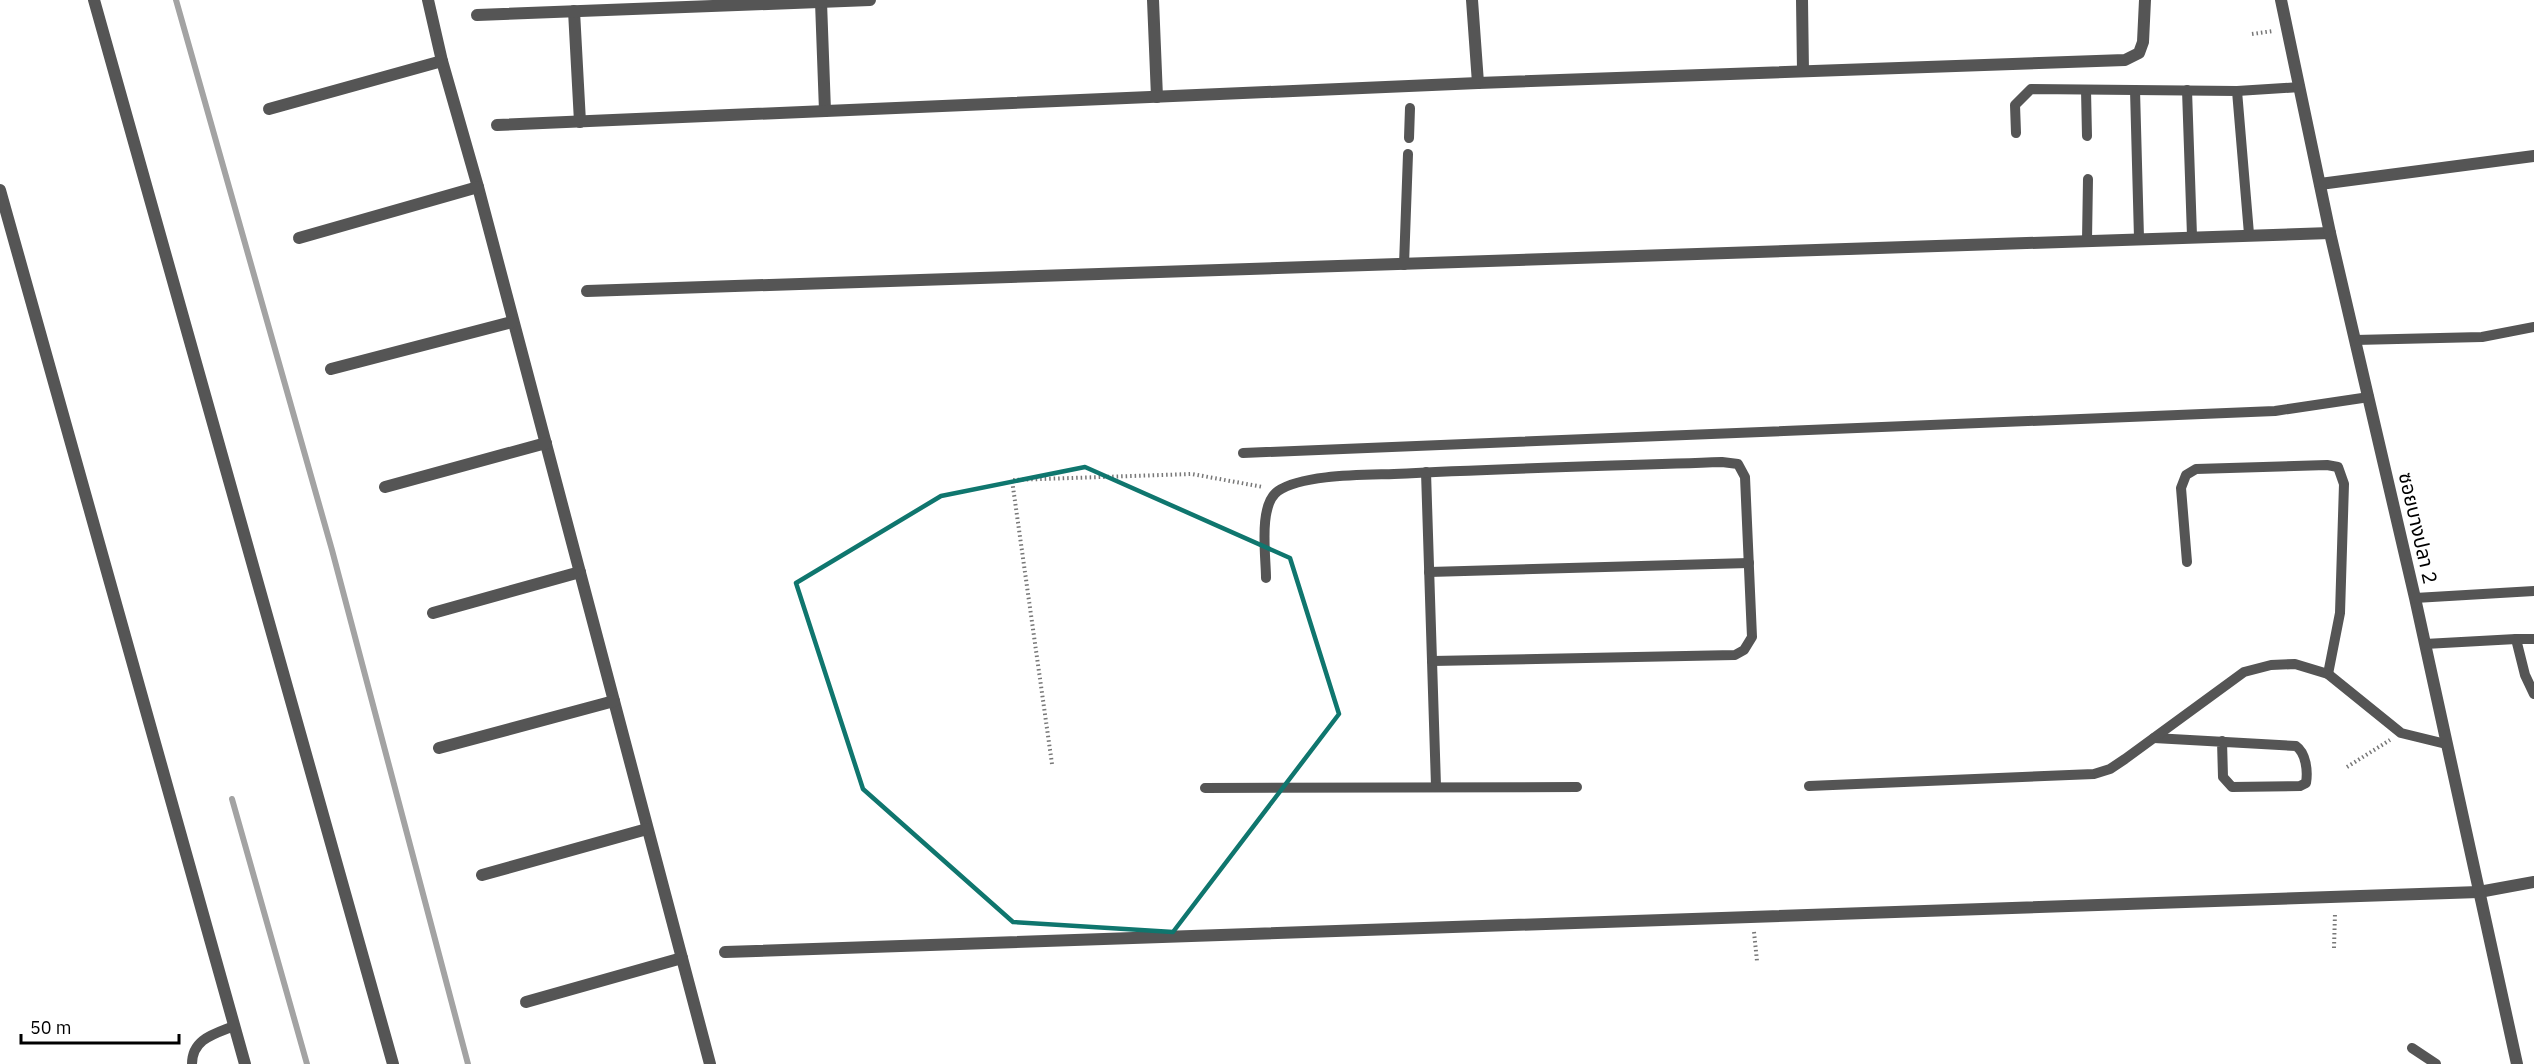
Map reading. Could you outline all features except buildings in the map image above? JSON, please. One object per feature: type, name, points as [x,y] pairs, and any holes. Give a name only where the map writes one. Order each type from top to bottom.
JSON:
[{"type":"street","points":[[94,0],[393,1064]]},
{"type":"street","points":[[428,0],[442,62],[478,187],[710,1064]]},
{"type":"street","points":[[477,15],[870,0]]},
{"type":"street","points":[[1153,0],[1156,97]]},
{"type":"street","points":[[1472,0],[1478,83]]},
{"type":"street","points":[[1802,0],[1803,71]]},
{"type":"street","points":[[497,125],[1478,83],[2125,60],[2139,53],[2143,42],[2145,0]]},
{"type":"street","name":"ซอยบางปลา 2","points":[[2281,0],[2319,184],[2415,598],[2517,1064]]},
{"type":"street","points":[[821,2],[825,111]]},
{"type":"street","points":[[574,11],[580,122]]},
{"type":"street","points":[[269,109],[442,62]]},
{"type":"street","points":[[2319,184],[2534,156]]},
{"type":"street","points":[[299,238],[478,187]]},
{"type":"street","points":[[0,190],[245,1064]]},
{"type":"street","points":[[587,291],[2330,233]]},
{"type":"street","points":[[331,369],[512,322]]},
{"type":"street","points":[[385,487],[546,443]]},
{"type":"street","points":[[433,613],[580,572]]},
{"type":"street","points":[[439,748],[614,701]]},
{"type":"street","points":[[482,875],[647,829]]},
{"type":"street","points":[[724,952],[2479,892],[2534,882]]},
{"type":"street","points":[[526,1002],[682,958]]},
{"type":"lane","points":[[2016,133],[2015,105],[2031,89],[2237,91],[2300,87]]},
{"type":"lane","points":[[2086,90],[2087,136]]},
{"type":"lane","points":[[2135,90],[2139,238]]},
{"type":"lane","points":[[2187,90],[2192,236]]},
{"type":"lane","points":[[2237,91],[2249,234]]},
{"type":"lane","points":[[1408,138],[1410,108]]},
{"type":"lane","points":[[1404,265],[1408,154]]},
{"type":"lane","points":[[2087,240],[2088,179]]},
{"type":"lane","points":[[2355,340],[2482,337],[2534,327]]},
{"type":"lane","points":[[1243,453],[2275,411],[2368,397]]},
{"type":"lane","points":[[1266,578],[1265,518],[1270,499],[1279,490],[1324,477],[1722,462],[1738,464],[1745,477],[1752,637],[1744,650],[1735,655],[1432,661]]},
{"type":"lane","points":[[2187,562],[2181,488],[2186,475],[2196,469],[2327,465],[2338,467],[2344,484],[2340,613],[2328,674]]},
{"type":"lane","points":[[1426,472],[1436,786]]},
{"type":"lane","points":[[1429,572],[1749,563]]},
{"type":"lane","points":[[2415,598],[2534,591]]},
{"type":"lane","points":[[2516,639],[2524,675],[2534,694]]},
{"type":"lane","points":[[2425,644],[2534,639]]},
{"type":"lane","points":[[1809,786],[2094,774],[2110,769],[2244,672],[2271,665],[2295,664],[2328,674],[2401,733],[2446,744]]},
{"type":"lane","points":[[2154,738],[2222,741],[2296,746],[2302,750],[2306,783],[2300,786],[2232,787],[2223,777],[2222,741]]},
{"type":"lane","points":[[1205,788],[1577,787]]},
{"type":"lane","points":[[192,1064],[195,1047],[202,1039],[234,1026]]},
{"type":"lane","points":[[2412,1048],[2436,1064]]},
{"type":"path","points":[[1052,764],[1012,480],[1192,474],[1279,490]]},
{"type":"path","points":[[2347,767],[2401,733]]},
{"type":"path","points":[[2334,948],[2336,896]]},
{"type":"path","points":[[1752,916],[1757,961]]},
{"type":"highlighted area","points":[[1085,467],[1290,558],[1339,714],[1173,932],[1013,922],[863,789],[796,583],[941,496]]},
{"type":"waterway","points":[[176,0],[332,550],[468,1064]]},
{"type":"waterway","points":[[232,799],[307,1064]]}]
